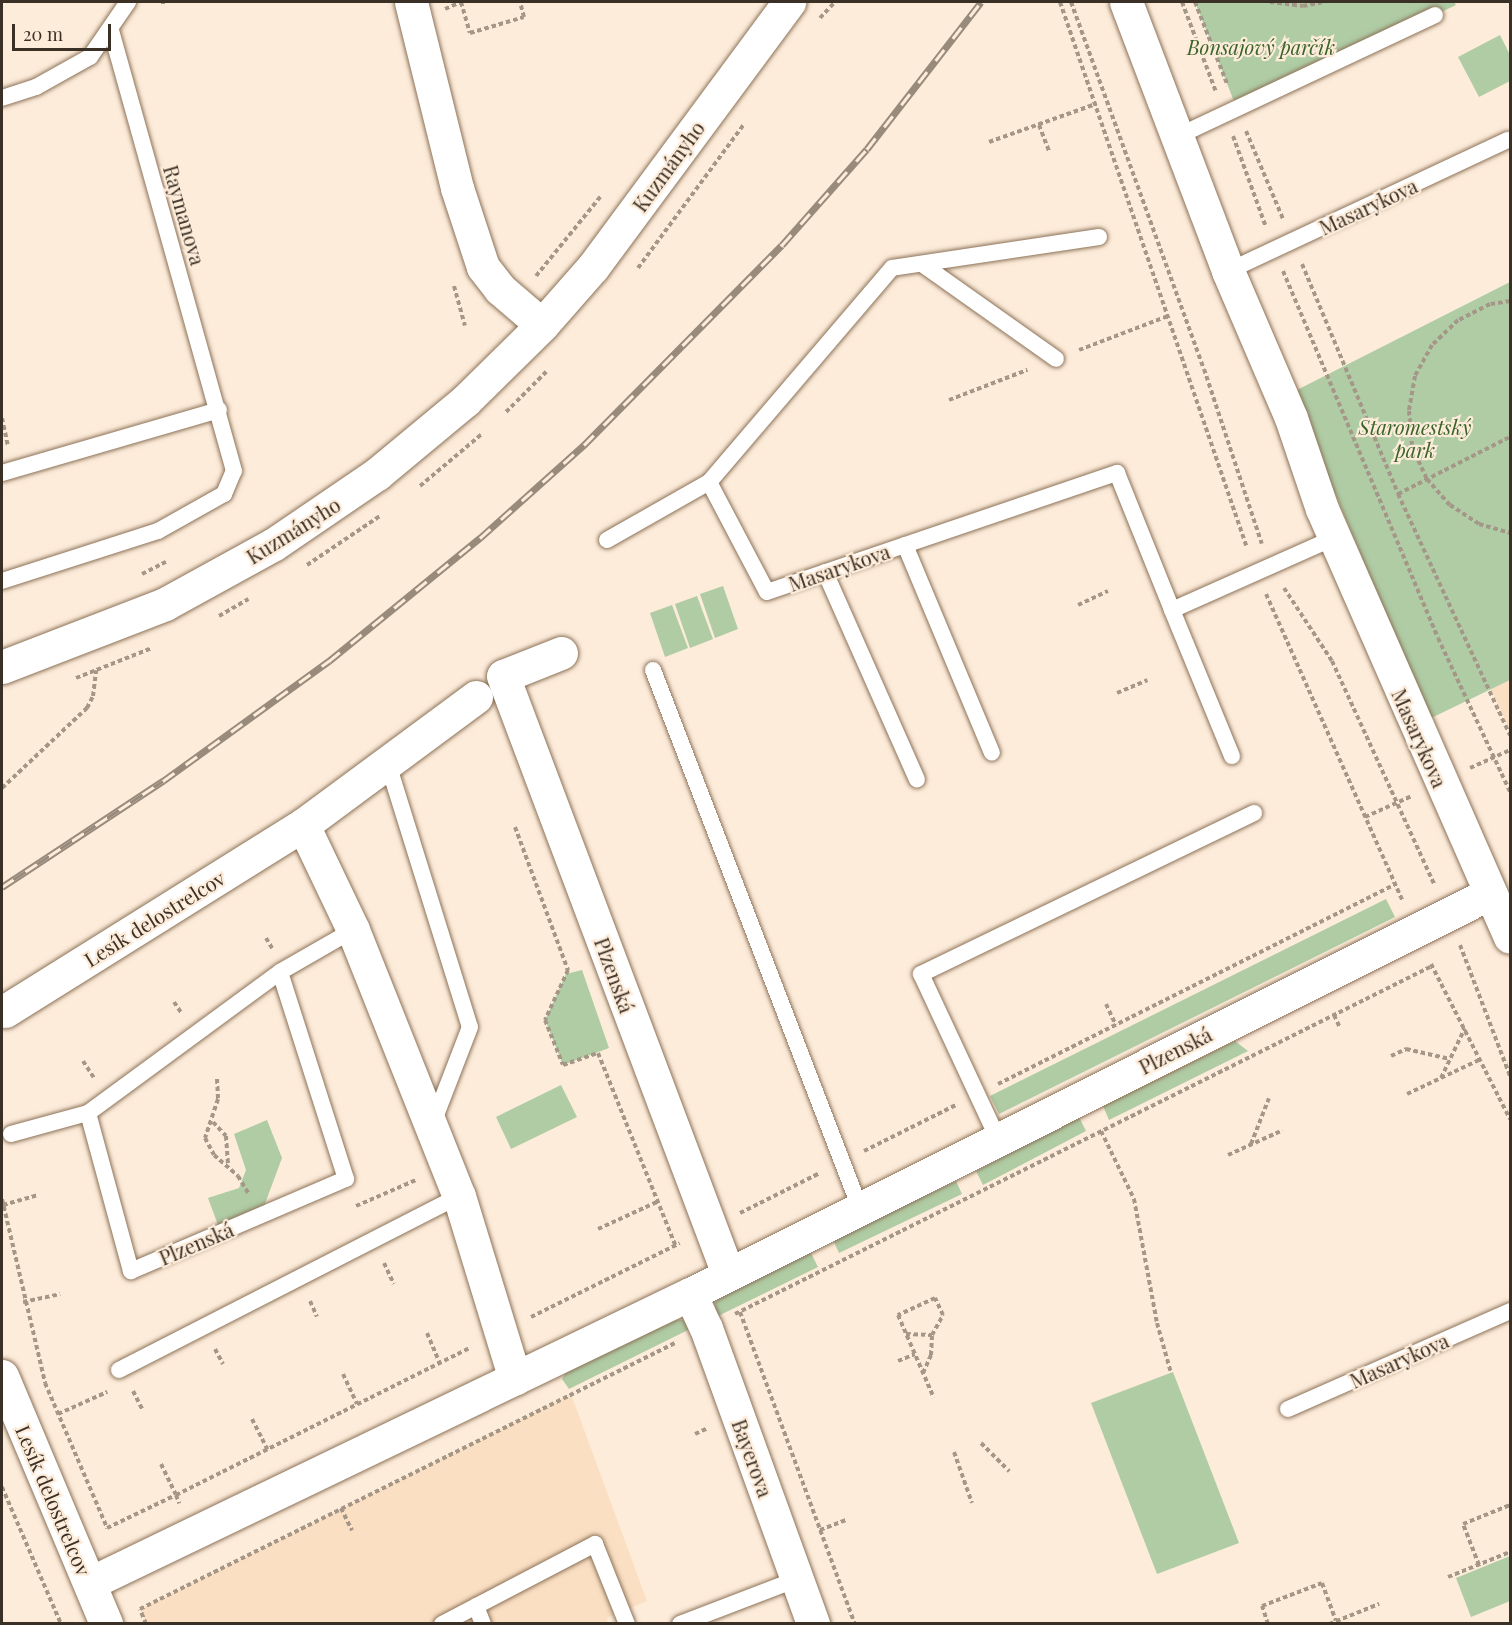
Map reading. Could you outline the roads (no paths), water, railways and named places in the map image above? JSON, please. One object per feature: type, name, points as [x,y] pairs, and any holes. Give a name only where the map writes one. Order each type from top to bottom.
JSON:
[{"type":"street","points":[[411,2],[458,188],[483,267],[500,289],[542,325]]},
{"type":"street","name":"Kuzmányho","points":[[4,666],[165,604],[283,539],[377,474],[465,401],[542,325],[656,185],[789,2]]},
{"type":"street","name":"Masarykova","points":[[1126,2],[1228,271],[1291,418],[1334,538],[1510,937]]},
{"type":"street","name":"Plzenská","points":[[561,653],[503,676],[728,1274]]},
{"type":"street","points":[[476,697],[303,825],[353,930],[459,1196],[515,1379]]},
{"type":"street","name":"Lesík delostrelcov","points":[[5,1011],[303,825]]},
{"type":"street","name":"Plzenská","points":[[90,1583],[194,1535],[690,1294],[1490,893]]},
{"type":"street","name":"Bayerova","points":[[690,1294],[706,1328],[813,1623]]},
{"type":"street","name":"Lesík delostrelcov","points":[[2,1376],[106,1623]]},
{"type":"lane","points":[[2,98],[66,73],[90,57],[111,31],[128,2]]},
{"type":"lane","points":[[1178,136],[1436,15]]},
{"type":"lane","name":"Raymanova","points":[[2,581],[158,531],[224,494],[234,471],[219,410],[111,31]]},
{"type":"lane","name":"Masarykova","points":[[1228,271],[1508,140]]},
{"type":"lane","points":[[607,540],[709,482],[892,268],[1099,237]]},
{"type":"lane","points":[[922,264],[1056,359]]},
{"type":"lane","points":[[2,473],[219,410]]},
{"type":"lane","name":"Masarykova","points":[[709,482],[767,592],[1117,473],[1172,610]]},
{"type":"lane","points":[[1232,756],[1172,610],[1334,538]]},
{"type":"lane","points":[[905,545],[992,753]]},
{"type":"lane","points":[[825,572],[916,780]]},
{"type":"lane","points":[[653,670],[860,1208]]},
{"type":"lane","points":[[388,764],[470,1027],[431,1126]]},
{"type":"lane","points":[[998,1139],[921,974],[1254,813]]},
{"type":"lane","points":[[11,1134],[88,1113],[280,972],[353,930]]},
{"type":"lane","name":"Plzenská","points":[[88,1113],[131,1271],[346,1179],[280,972]]},
{"type":"lane","points":[[119,1370],[459,1196]]},
{"type":"lane","name":"Masarykova","points":[[1288,1409],[1510,1311]]},
{"type":"lane","points":[[442,1623],[595,1544],[627,1623]]},
{"type":"lane","points":[[680,1623],[797,1579]]},
{"type":"lane","points":[[476,1606],[483,1623]]},
{"type":"railway","points":[[2,887],[163,781],[329,661],[480,538],[584,445],[782,245],[867,149],[981,2]]},
{"type":"park label","name":"Bonsajový parčík","points":[[1261,46]]},
{"type":"park label","name":"Staromestský park","points":[[1415,438]]}]
